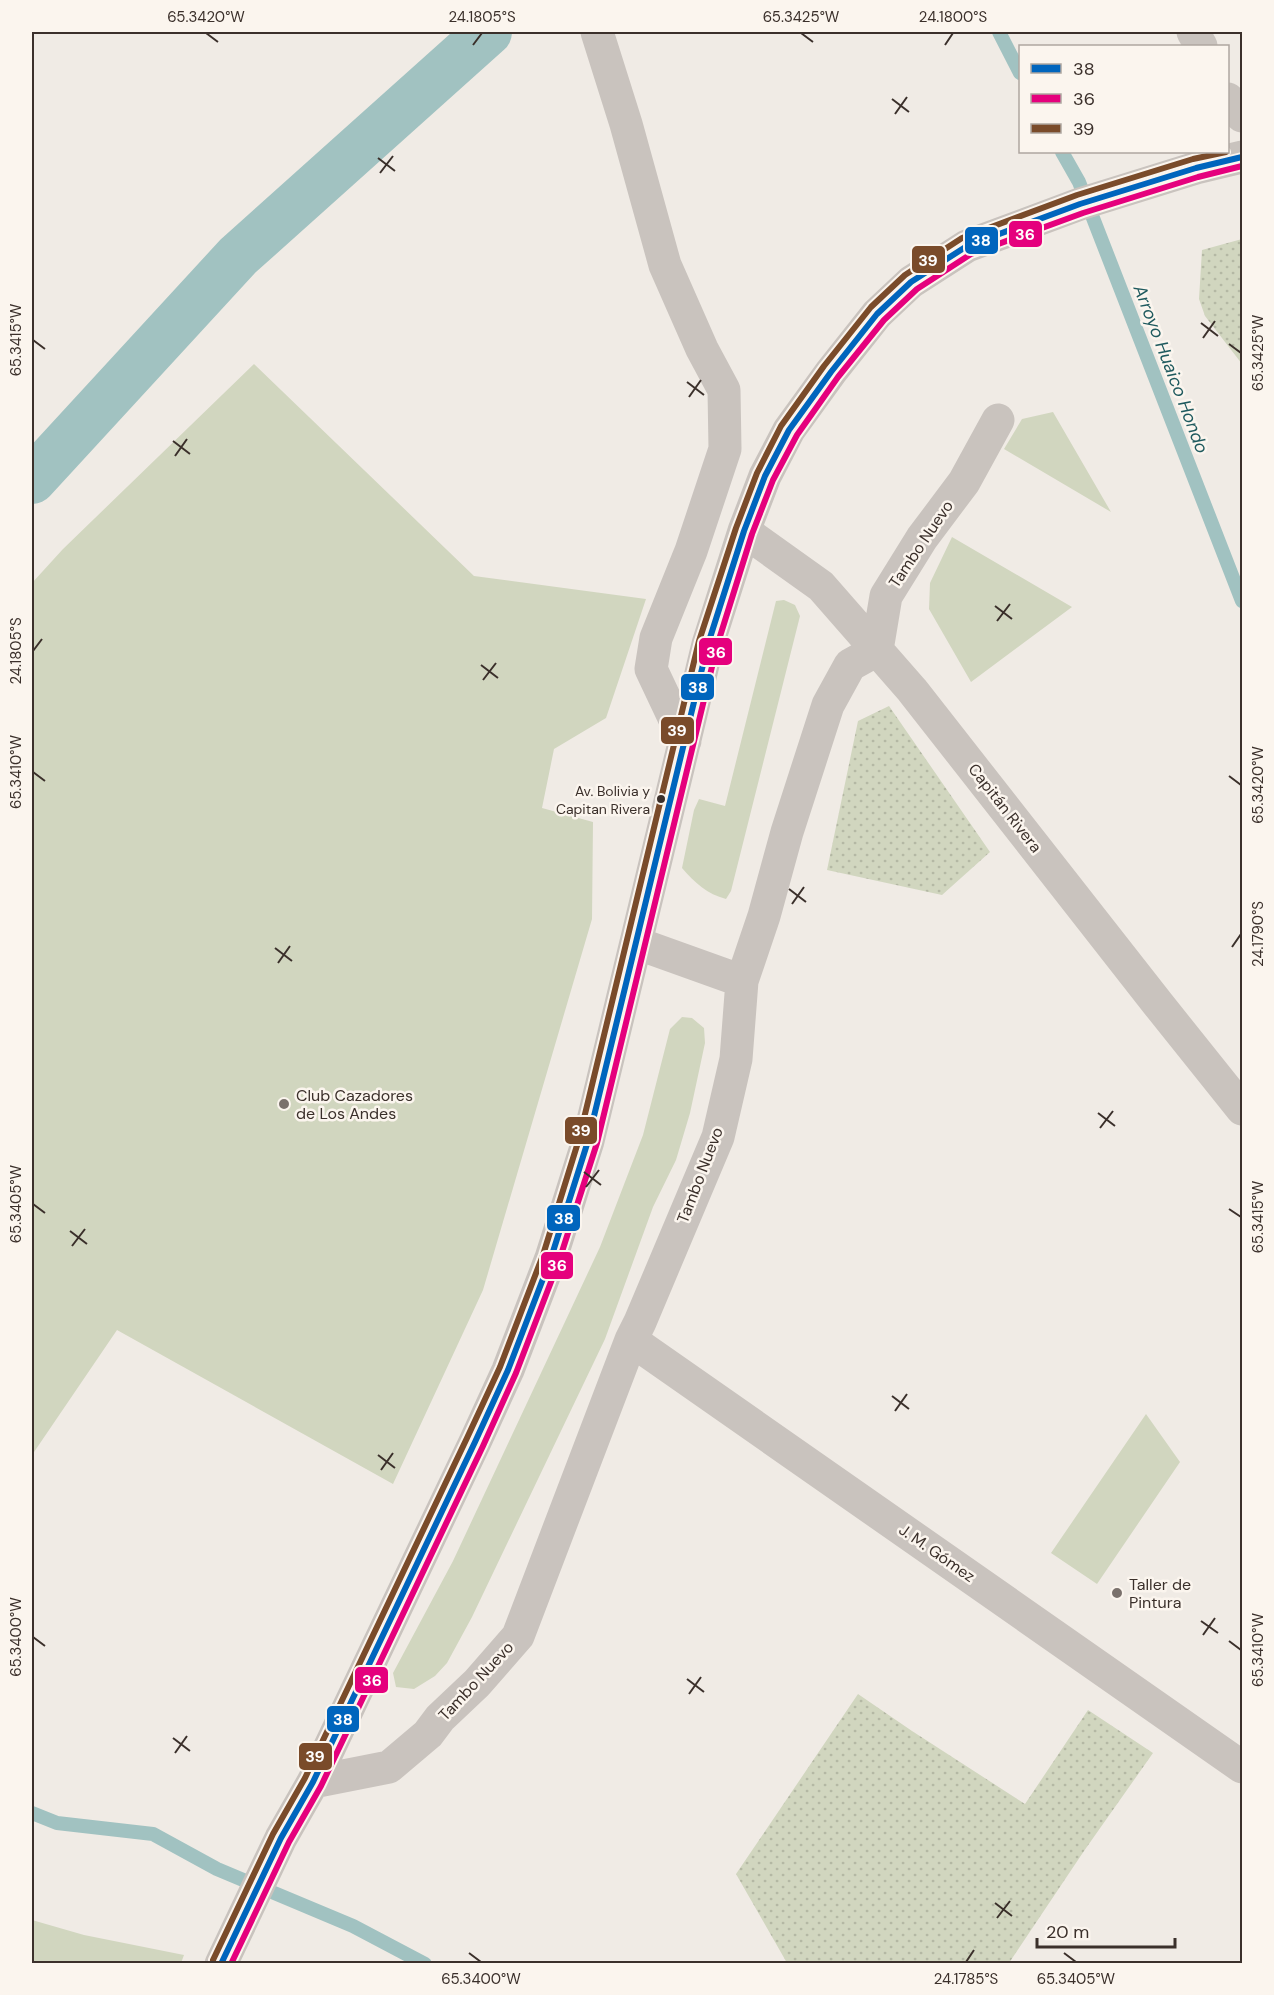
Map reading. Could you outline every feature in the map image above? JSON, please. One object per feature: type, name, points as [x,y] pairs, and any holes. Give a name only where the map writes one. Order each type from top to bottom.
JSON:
[{"type":"street","points":[[597,32],[626,124],[665,265],[702,349],[724,390],[725,449],[691,551],[656,638],[651,669],[685,741]]},
{"type":"street","points":[[1229,102],[1242,116]]},
{"type":"street","points":[[221,1964],[281,1838],[313,1782],[508,1370],[551,1258],[588,1141],[708,644],[744,531],[765,476],[789,430],[877,314],[911,282],[967,246],[1080,204],[1196,168],[1242,157]]},
{"type":"street","name":"Tambo Nuevo","points":[[313,1782],[389,1767],[428,1734],[440,1718],[477,1683],[518,1636],[631,1340],[718,1137],[736,1059],[742,981],[828,705],[850,665],[877,650],[886,597],[922,538],[964,482],[998,420]]},
{"type":"street","name":"Capitán Rivera","points":[[744,531],[821,586],[912,690],[1242,1109]]},
{"type":"street","points":[[636,943],[742,981]]},
{"type":"street","name":"J. M. Gómez","points":[[631,1340],[1242,1767]]},
{"type":"green space","points":[[1242,239],[1242,364],[1205,316],[1199,299],[1202,250]]},
{"type":"green space","name":"Club Cazadores de Los Andes","points":[[254,364],[474,576],[646,599],[606,718],[554,749],[542,808],[593,822],[592,919],[483,1290],[393,1484],[117,1330],[32,1455],[32,583],[63,549]]},
{"type":"green space","points":[[1053,412],[1111,512],[1004,449],[1022,419]]},
{"type":"green space","points":[[952,537],[1072,607],[971,682],[929,609],[930,583]]},
{"type":"green space","points":[[784,600],[795,605],[800,616],[731,891],[726,899],[702,887],[682,868],[694,810],[699,799],[725,806],[776,601]]},
{"type":"green space","points":[[889,706],[990,852],[942,895],[827,870],[858,721]]},
{"type":"green space","points":[[682,1017],[692,1018],[704,1028],[705,1043],[690,1113],[676,1160],[653,1207],[605,1339],[472,1617],[447,1663],[435,1676],[414,1689],[396,1687],[393,1673],[453,1561],[600,1247],[643,1135],[670,1029]]},
{"type":"green space","points":[[1146,1414],[1180,1462],[1097,1584],[1051,1553]]},
{"type":"green space","points":[[858,1694],[1025,1804],[1088,1710],[1153,1753],[1009,1963],[787,1963],[736,1874]]},
{"type":"green space","points":[[32,1920],[84,1935],[184,1955],[181,1963],[32,1963]]},
{"type":"waterway","points":[[32,480],[238,256],[488,32]]},
{"type":"waterway","name":"Arroyo Huaico Hondo","points":[[999,32],[1019,71]]},
{"type":"waterway","name":"Arroyo Huaico Hondo","points":[[1063,153],[1079,182],[1242,601]]},
{"type":"waterway","name":"Arroyo Huaico Hondo","points":[[32,1813],[57,1823],[153,1834],[217,1869],[353,1926],[425,1964]]},
{"type":"transit line","name":"39","points":[[213,1960],[273,1834],[305,1778],[467,1438],[500,1367],[543,1255],[579,1139],[699,641],[736,528],[757,473],[781,426],[824,366],[871,307],[905,275],[962,238],[1077,195],[1193,159],[1221,153]]},
{"type":"transit line","name":"38","points":[[221,1964],[281,1838],[313,1782],[475,1442],[508,1370],[551,1258],[588,1141],[708,644],[744,531],[765,476],[789,430],[877,314],[911,282],[967,246],[1080,204],[1196,168],[1242,157]]},
{"type":"transit line","name":"36","points":[[231,1964],[289,1842],[321,1786],[483,1446],[516,1373],[559,1261],[597,1143],[717,646],[752,534],[773,480],[797,435],[838,377],[884,320],[917,289],[971,254],[1083,213],[1198,177],[1242,166]]},
{"type":"place","name":"Av. Bolivia y Capitan Rivera","points":[[661,799]]},
{"type":"place","name":"Club Cazadores de Los Andes","points":[[284,1104]]},
{"type":"place","name":"Taller de Pintura","points":[[1117,1593]]}]
